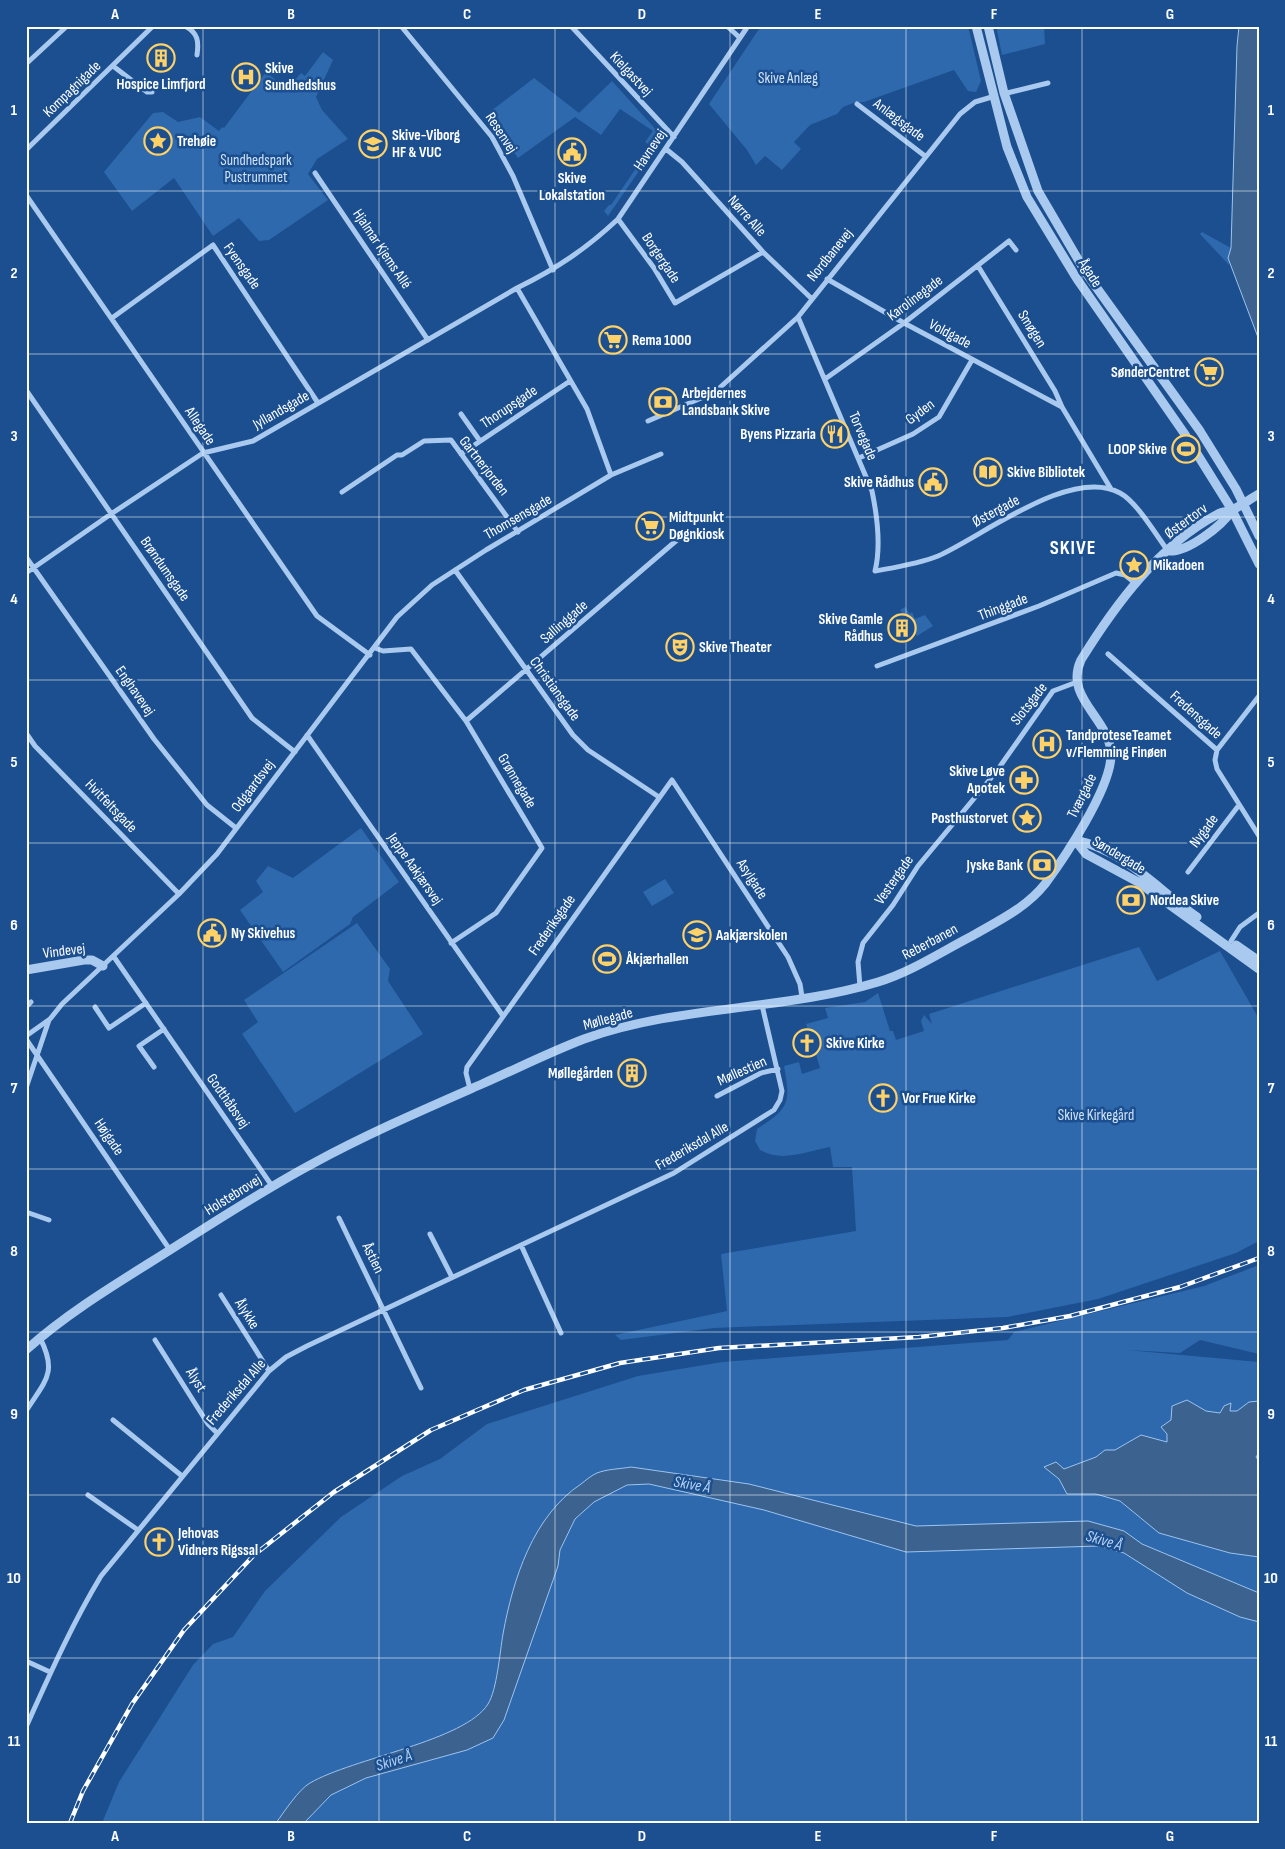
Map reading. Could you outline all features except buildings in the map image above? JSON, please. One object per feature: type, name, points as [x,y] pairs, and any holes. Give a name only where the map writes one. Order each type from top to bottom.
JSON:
[{"type":"street","points":[[26,64],[67,26]]},
{"type":"street","name":"Kompagnigade","points":[[26,150],[153,26]]},
{"type":"street","points":[[185,26],[194,31],[198,38],[197,55]]},
{"type":"street","name":"Resenvej","points":[[402,26],[492,137],[513,176],[553,270]]},
{"type":"street","name":"Kielgastvej","points":[[571,26],[674,137]]},
{"type":"street","points":[[727,26],[740,38]]},
{"type":"street","name":"Havnevej","points":[[553,270],[592,244],[618,219],[748,26]]},
{"type":"street","name":"Ågade","points":[[976,26],[1007,147],[1027,197],[1077,279],[1184,433],[1232,510],[1259,564]]},
{"type":"street","name":"Ågade","points":[[988,26],[1004,93],[1042,197],[1086,273],[1200,431],[1243,503],[1259,536]]},
{"type":"street","name":"Kompagnigade","points":[[113,66],[147,92],[152,92]]},
{"type":"street","name":"Nordbanevej","points":[[648,421],[715,392],[798,317],[960,114],[975,102],[1048,83]]},
{"type":"street","name":"Anlægsgade","points":[[857,104],[926,156]]},
{"type":"street","name":"Nørre Alle","points":[[666,149],[682,162],[763,252],[812,299]]},
{"type":"street","name":"Hjalmar Kjems Allé","points":[[316,173],[428,340]]},
{"type":"street","name":"Allegade","points":[[26,194],[317,616],[370,655]]},
{"type":"street","name":"Borgergade","points":[[618,219],[654,268],[675,303],[763,252]]},
{"type":"street","name":"Karolinegade","points":[[825,379],[904,323],[1009,241],[1016,250]]},
{"type":"street","name":"Fyensgade","points":[[112,318],[214,245],[318,403]]},
{"type":"street","name":"Smøgen","points":[[978,266],[1055,391],[1062,407],[1111,489]]},
{"type":"street","name":"Jyllandsgade","points":[[26,573],[203,453],[253,441],[517,288],[553,270]]},
{"type":"street","name":"Voldgade","points":[[827,279],[904,323],[1062,407]]},
{"type":"street","points":[[517,288],[587,409],[611,475]]},
{"type":"street","name":"Torvegade","points":[[798,317],[859,458],[875,505],[878,561],[875,571]]},
{"type":"street","name":"Gyden","points":[[859,458],[913,434],[939,417],[972,360]]},
{"type":"street","name":"Thorupsgade","points":[[461,454],[570,381]]},
{"type":"street","name":"Brøndumsgade","points":[[26,390],[252,718],[295,752]]},
{"type":"street","name":"Gartnerjorden","points":[[461,414],[480,441]]},
{"type":"street","name":"Gartnerjorden","points":[[342,492],[397,455],[402,455],[424,441],[451,440],[518,532]]},
{"type":"street","name":"Thomsensgade","points":[[397,617],[432,585],[454,570],[611,475],[661,454]]},
{"type":"street","name":"Østergade","points":[[875,571],[916,564],[939,555],[1054,494],[1078,488],[1111,489],[1128,498],[1168,551]]},
{"type":"street","name":"Østertorv","points":[[1135,583],[1168,551],[1178,552],[1225,521],[1232,510],[1259,494]]},
{"type":"street","name":"Sallinggade","points":[[466,721],[676,540]]},
{"type":"street","name":"Enghavevej","points":[[26,557],[154,739],[207,805],[236,828]]},
{"type":"street","name":"Christiansgade","points":[[454,570],[578,740],[588,750],[658,798]]},
{"type":"street","name":"Thinggade","points":[[877,666],[1022,613],[1116,573],[1125,576],[1135,583]]},
{"type":"street","points":[[1077,682],[1077,670],[1081,660],[1135,583]]},
{"type":"street","name":"Odgaardsvej","points":[[26,1038],[50,1019],[211,861],[370,655],[397,617]]},
{"type":"street","name":"Grønnegade","points":[[375,648],[383,651],[411,649],[466,721],[542,848],[496,913],[451,943]]},
{"type":"street","name":"Fredensgade","points":[[1108,654],[1217,750],[1215,760],[1217,769],[1259,836]]},
{"type":"street","name":"Slotsgade","points":[[976,798],[1053,692],[1077,682]]},
{"type":"street","name":"Tværgade","points":[[1074,840],[1107,778],[1111,757],[1107,736],[1083,700],[1077,682]]},
{"type":"street","points":[[1217,750],[1259,696]]},
{"type":"street","name":"Hvitfeltsgade","points":[[26,733],[35,746],[179,894]]},
{"type":"street","name":"Jeppe Aakjærsvej","points":[[307,736],[503,1016]]},
{"type":"street","name":"Frederiksgade","points":[[470,1089],[467,1067],[672,780]]},
{"type":"street","name":"Asylgade","points":[[672,780],[788,957],[800,984],[802,997]]},
{"type":"street","name":"Vestergade","points":[[860,987],[858,962],[863,943],[893,905],[918,866],[976,798]]},
{"type":"street","name":"Nygade","points":[[1188,872],[1239,805]]},
{"type":"street","name":"Søndergade","points":[[1074,840],[1091,844],[1128,864],[1160,885],[1189,911],[1259,961]]},
{"type":"street","name":"Søndergade","points":[[1074,840],[1086,854],[1138,882],[1259,969]]},
{"type":"street","name":"Reberbanen","points":[[762,1005],[860,987],[891,978],[913,968],[1020,908],[1044,885],[1074,840]]},
{"type":"street","points":[[1231,941],[1240,928],[1259,913]]},
{"type":"street","name":"Godthåbsvej","points":[[114,957],[272,1186]]},
{"type":"street","name":"Vindevej","points":[[26,970],[84,960],[92,960],[103,966]]},
{"type":"street","points":[[26,1007],[31,1002]]},
{"type":"street","points":[[94,1007],[109,1028],[146,1003]]},
{"type":"street","name":"Frederiksdal Alle","points":[[26,1727],[50,1672],[83,1605],[101,1576],[269,1371],[286,1357],[307,1346],[674,1173],[774,1110],[782,1093],[762,1005]]},
{"type":"street","name":"Møllegade","points":[[470,1089],[580,1040],[617,1028],[762,1005]]},
{"type":"street","points":[[26,1088],[50,1019]]},
{"type":"street","points":[[154,1067],[140,1046],[164,1029]]},
{"type":"street","name":"Højgade","points":[[26,1038],[170,1250]]},
{"type":"street","name":"Møllestien","points":[[717,1096],[761,1073],[778,1069]]},
{"type":"street","name":"Holstebrovej","points":[[26,1350],[76,1310],[272,1186],[346,1147],[470,1089]]},
{"type":"street","points":[[26,1212],[48,1220]]},
{"type":"street","name":"Åstien","points":[[339,1218],[385,1309]]},
{"type":"street","points":[[430,1234],[452,1277]]},
{"type":"street","points":[[521,1245],[561,1333]]},
{"type":"street","name":"Ålykke","points":[[220,1295],[269,1371]]},
{"type":"street","points":[[385,1309],[421,1388]]},
{"type":"street","points":[[26,1412],[49,1372],[48,1353],[40,1338]]},
{"type":"street","name":"Ålyst","points":[[155,1340],[208,1424],[217,1433]]},
{"type":"street","points":[[114,1420],[182,1476]]},
{"type":"street","points":[[88,1495],[138,1530]]},
{"type":"street","points":[[26,1660],[50,1672]]},
{"type":"green space","name":"Skive Anlæg","points":[[761,26],[968,26],[981,81],[976,92],[968,91],[954,70],[864,102],[856,102],[843,107],[837,114],[810,125],[794,142],[801,149],[782,170],[765,156],[756,165],[747,150],[709,104]]},
{"type":"green space","points":[[996,26],[1044,26],[1045,44],[1002,55]]},
{"type":"green space","name":"Sundhedspark Pustrummet","points":[[323,52],[333,60],[316,97],[322,110],[348,139],[317,159],[308,174],[328,200],[269,240],[259,241],[239,218],[213,236],[174,178],[132,211],[104,172],[153,113],[163,112],[178,122],[200,117],[219,131],[222,127],[224,128],[266,72],[287,89],[301,73],[305,76]]},
{"type":"green space","points":[[534,78],[579,113],[612,81],[659,133],[659,142],[608,216],[604,211],[611,205],[651,146],[645,142],[653,131],[620,109],[601,135],[575,117],[518,158],[487,114]]},
{"type":"green space","points":[[1202,232],[1231,248],[1229,265],[1200,234]]},
{"type":"green space","points":[[905,607],[910,614],[912,612],[915,619],[925,615],[933,626],[917,636],[900,610]]},
{"type":"green space","points":[[361,828],[399,882],[353,917],[350,924],[283,972],[240,910],[263,892],[256,881],[268,866],[293,878]]},
{"type":"green space","points":[[665,879],[674,893],[652,906],[643,892]]},
{"type":"green space","points":[[357,923],[390,969],[388,981],[423,1034],[295,1113],[242,1034],[258,1022],[244,1000]]},
{"type":"green space","name":"Skive Kirkegård","points":[[1139,947],[1157,981],[1220,951],[1259,1019],[1259,1241],[1236,1253],[1098,1299],[1007,1317],[714,1328],[621,1340],[615,1335],[727,1311],[721,1254],[856,1231],[852,1167],[833,1167],[830,1147],[795,1155],[777,1156],[760,1150],[755,1141],[757,1129],[776,1116],[785,1104],[787,1089],[784,1066],[799,1062],[802,1074],[820,1068],[816,1054],[820,1051],[816,1040],[811,1041],[806,1024],[828,1018],[825,1008],[865,1002],[878,993],[890,1031],[893,1031],[896,1040],[924,1031],[921,1021],[924,1015],[932,1024],[929,1014]]},
{"type":"green space","points":[[1259,1265],[1259,1354],[1200,1340],[1180,1353],[1127,1350],[1259,1362],[1259,1401],[1249,1402],[1237,1411],[1230,1411],[1231,1404],[1220,1413],[1206,1411],[1187,1400],[1170,1425],[1167,1442],[1141,1435],[1115,1450],[1105,1450],[1096,1457],[1064,1469],[1059,1479],[1067,1494],[1096,1494],[1120,1501],[1159,1533],[1230,1553],[1259,1557],[1259,1823],[102,1823],[119,1782],[193,1665],[213,1644],[233,1637],[265,1591],[341,1517],[402,1476],[440,1459],[487,1424],[638,1376],[722,1362],[1008,1340],[1014,1332],[1204,1286]]},
{"type":"water","points":[[1239,26],[1259,26],[1259,340],[1228,258],[1231,248]]},
{"type":"water","points":[[1187,1400],[1206,1411],[1220,1413],[1224,1406],[1231,1403],[1230,1411],[1237,1411],[1249,1402],[1259,1401],[1259,1452],[1256,1457],[1259,1461],[1259,1557],[1230,1553],[1159,1533],[1120,1501],[1096,1494],[1067,1494],[1059,1479],[1044,1467],[1056,1462],[1064,1469],[1096,1457],[1105,1450],[1115,1450],[1141,1435],[1167,1442],[1167,1434],[1161,1427],[1171,1420],[1172,1406]]},
{"type":"water","name":"Skive Å","points":[[631,1467],[749,1484],[916,1526],[1088,1521],[1124,1531],[1142,1544],[1259,1593],[1259,1622],[1240,1617],[1187,1593],[1124,1553],[1099,1546],[906,1552],[764,1510],[649,1484],[627,1485],[594,1502],[575,1519],[560,1550],[558,1566],[504,1720],[493,1738],[467,1750],[366,1778],[331,1795],[304,1823],[276,1823],[297,1795],[310,1783],[353,1765],[433,1739],[476,1717],[491,1698],[496,1680],[507,1613],[519,1571],[538,1531],[564,1497],[591,1476],[605,1471]]},
{"type":"railway","points":[[70,1823],[83,1791],[132,1704],[184,1630],[254,1555],[334,1492],[431,1430],[524,1390],[620,1363],[719,1348],[919,1337],[1003,1328],[1070,1316],[1180,1287],[1259,1258]]},
{"type":"place","name":"Hospice Limfjord","points":[[161,58]]},
{"type":"place","name":"Skive Sundhedshus","points":[[246,77]]},
{"type":"place","name":"Trehøie","points":[[158,141]]},
{"type":"place","name":"Skive-Viborg HF & VUC","points":[[373,144]]},
{"type":"place","name":"Skive Lokalstation","points":[[572,152]]},
{"type":"place","name":"Rema 1000","points":[[613,340]]},
{"type":"place","name":"SønderCentret","points":[[1209,372]]},
{"type":"place","name":"Arbejdernes Landsbank Skive","points":[[663,402]]},
{"type":"place","name":"Byens Pizzaria","points":[[835,434]]},
{"type":"place","name":"LOOP Skive","points":[[1186,449]]},
{"type":"place","name":"Skive Bibliotek","points":[[988,472]]},
{"type":"place","name":"Skive Rådhus","points":[[933,482]]},
{"type":"place","name":"Midtpunkt Døgnkiosk","points":[[650,526]]},
{"type":"place","name":"Mikadoen","points":[[1134,565]]},
{"type":"place","name":"Skive Gamle Rådhus","points":[[902,628]]},
{"type":"place","name":"Skive Theater","points":[[680,647]]},
{"type":"place","name":"TandproteseTeamet v/Flemming Finøen","points":[[1047,744]]},
{"type":"place","name":"Skive Løve Apotek","points":[[1024,780]]},
{"type":"place","name":"Posthustorvet","points":[[1027,818]]},
{"type":"place","name":"Jyske Bank","points":[[1042,865]]},
{"type":"place","name":"Nordea Skive","points":[[1131,900]]},
{"type":"place","name":"Ny Skivehus","points":[[212,933]]},
{"type":"place","name":"Aakjærskolen","points":[[697,935]]},
{"type":"place","name":"Åkjærhallen","points":[[607,959]]},
{"type":"place","name":"Skive Kirke","points":[[807,1043]]},
{"type":"place","name":"Møllegården","points":[[632,1073]]},
{"type":"place","name":"Vor Frue Kirke","points":[[883,1098]]},
{"type":"place","name":"Jehovas Vidners Rigssal","points":[[159,1542]]},
{"type":"district","name":"SKIVE","points":[[1073,548]]}]
